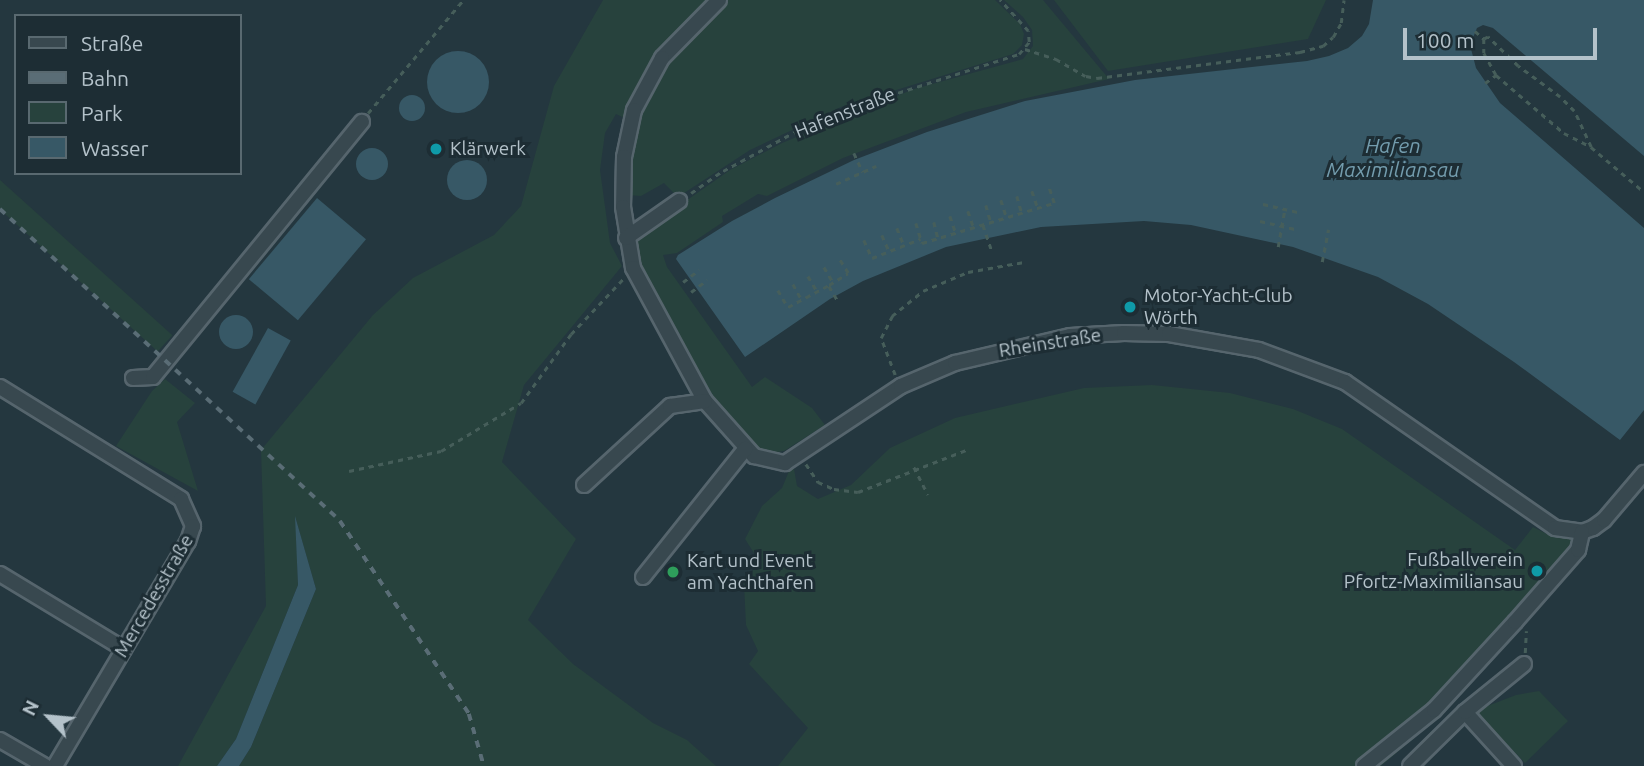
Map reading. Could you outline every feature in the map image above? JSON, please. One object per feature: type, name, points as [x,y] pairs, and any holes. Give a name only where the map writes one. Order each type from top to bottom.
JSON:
[{"type":"lane","name":"Rheinstraße","points":[[719,0],[662,58],[634,110],[622,180],[626,238],[633,268],[705,401],[745,449],[763,461],[785,463],[901,386],[955,363],[1070,336],[1169,334],[1259,350],[1304,364],[1364,392],[1539,519],[1555,528],[1583,532]]},
{"type":"lane","points":[[133,379],[153,377],[362,122]]},
{"type":"lane","points":[[626,238],[679,201]]},
{"type":"lane","name":"Mercedesstraße","points":[[2,392],[181,499],[193,526],[188,541],[55,766]]},
{"type":"lane","points":[[584,485],[670,406],[705,401]]},
{"type":"lane","points":[[643,577],[745,449]]},
{"type":"lane","points":[[1364,766],[1434,709],[1516,622],[1578,550],[1583,532],[1604,520],[1643,475]]},
{"type":"lane","points":[[0,574],[124,649]]},
{"type":"lane","points":[[1410,766],[1465,712],[1524,664]]},
{"type":"lane","points":[[1465,712],[1514,766]]},
{"type":"lane","points":[[0,740],[45,766]]},
{"type":"path","points":[[362,122],[463,0]]},
{"type":"path","points":[[1000,0],[1028,31],[1029,42],[1025,50],[1056,59],[1086,76],[1097,78],[1300,52],[1323,46],[1333,37],[1341,23],[1344,0]]},
{"type":"path","points":[[1475,31],[1484,39],[1484,53],[1496,75],[1564,133],[1591,146],[1644,192]]},
{"type":"path","points":[[1484,39],[1488,37],[1518,66],[1560,97],[1574,111],[1591,146]]},
{"type":"path","name":"Hafenstraße","points":[[679,201],[723,171],[800,129],[923,83],[1003,61],[1025,50]]},
{"type":"path","points":[[1485,83],[1496,75]]},
{"type":"path","points":[[854,153],[863,172]]},
{"type":"path","points":[[836,184],[876,166]]},
{"type":"path","points":[[916,223],[922,243],[1054,203],[1048,185]]},
{"type":"path","points":[[1032,191],[1038,208]]},
{"type":"path","points":[[1017,196],[1022,213]]},
{"type":"path","points":[[1001,200],[1007,218]]},
{"type":"path","points":[[1263,204],[1298,212]]},
{"type":"path","points":[[986,205],[991,222]]},
{"type":"path","points":[[1278,247],[1285,209]]},
{"type":"path","points":[[968,211],[974,228]]},
{"type":"path","points":[[950,216],[956,233]]},
{"type":"path","points":[[1260,221],[1296,229]]},
{"type":"path","points":[[934,222],[938,238]]},
{"type":"path","points":[[983,225],[992,251]]},
{"type":"path","points":[[897,228],[904,245]]},
{"type":"path","points":[[1322,262],[1328,230]]},
{"type":"path","points":[[882,235],[889,251]]},
{"type":"path","points":[[864,240],[872,258],[920,239]]},
{"type":"path","points":[[778,290],[788,307],[817,292],[848,273],[838,257]]},
{"type":"path","points":[[901,386],[881,338],[892,316],[923,291],[968,272],[1024,262]]},
{"type":"path","points":[[824,267],[833,282]]},
{"type":"path","points":[[349,471],[441,451],[521,403],[571,334],[633,268]]},
{"type":"path","points":[[683,282],[699,270]]},
{"type":"path","points":[[808,276],[817,292]]},
{"type":"path","points":[[691,292],[707,280]]},
{"type":"path","points":[[793,284],[802,300]]},
{"type":"path","points":[[829,285],[838,301]]},
{"type":"path","points":[[799,455],[818,482],[834,489],[858,492],[914,467],[968,449]]},
{"type":"path","points":[[914,467],[928,495]]},
{"type":"path","points":[[1516,622],[1526,631],[1524,664]]},
{"type":"green space","points":[[603,0],[995,0],[1020,24],[1024,34],[1022,45],[1013,54],[841,107],[750,150],[678,197],[664,183],[641,196],[627,195],[627,158],[635,123],[616,114],[605,133],[600,170],[610,243],[622,266],[524,385],[502,462],[576,539],[528,620],[573,664],[653,723],[687,740],[716,766],[239,766],[251,747],[316,589],[296,520],[298,585],[236,739],[217,766],[178,766],[266,606],[261,450],[373,315],[413,278],[494,235],[521,206],[554,86]]},
{"type":"green space","points":[[1004,0],[1043,0],[1109,79],[966,112],[843,158],[767,196],[758,194],[722,216],[723,222],[677,253],[663,255],[667,267],[752,387],[765,377],[812,408],[825,425],[784,451],[769,453],[758,449],[704,386],[638,262],[637,239],[643,231],[730,170],[782,143],[914,89],[1023,59],[1033,46],[1032,30],[1023,17]]},
{"type":"green space","points":[[1054,0],[1326,0],[1308,39],[1108,71]]},
{"type":"green space","points":[[0,180],[172,335],[158,352],[0,210]]},
{"type":"green space","points":[[165,379],[195,403],[177,422],[198,491],[116,446],[152,391]]},
{"type":"green space","points":[[1152,385],[1230,393],[1293,409],[1342,429],[1515,550],[1533,527],[1547,534],[1571,539],[1581,551],[1446,711],[1381,766],[778,766],[808,728],[749,664],[758,651],[746,625],[744,584],[759,561],[745,539],[762,506],[782,488],[789,471],[794,469],[797,486],[818,499],[851,485],[890,448],[955,418],[1084,388]]},
{"type":"green space","points":[[1539,691],[1568,721],[1525,763],[1478,714],[1485,707],[1516,695]]},
{"type":"water","name":"Hafen Maximiliansau","points":[[1373,0],[1644,0],[1644,156],[1493,28],[1483,25],[1477,28],[1470,45],[1476,68],[1500,103],[1644,228],[1644,410],[1620,440],[1514,362],[1428,304],[1378,277],[1293,247],[1191,225],[1144,221],[1041,227],[946,247],[863,281],[830,299],[745,357],[676,259],[678,255],[732,221],[854,160],[927,132],[1025,101],[1135,80],[1307,61],[1329,56],[1348,48],[1362,36],[1369,24]]},
{"type":"water","points":[[458,51],[480,60],[489,82],[480,104],[458,113],[436,104],[427,82],[436,60]]},
{"type":"water","points":[[412,95],[421,99],[425,108],[421,117],[412,121],[403,117],[399,108],[403,99]]},
{"type":"water","points":[[372,148],[383,153],[388,164],[383,175],[372,180],[361,175],[356,164],[361,153]]},
{"type":"water","points":[[467,160],[475,161],[481,166],[486,172],[486,188],[481,194],[475,199],[467,200],[459,199],[453,194],[448,188],[447,180],[448,172],[453,166],[459,161]]},
{"type":"water","points":[[317,198],[366,239],[298,320],[249,279]]},
{"type":"water","points":[[236,315],[248,320],[253,332],[248,344],[236,349],[224,344],[219,332],[224,320]]},
{"type":"water","points":[[268,328],[291,341],[255,404],[233,392]]},
{"type":"water","points":[[295,516],[316,589],[251,747],[239,766],[217,766],[236,739],[298,585]]},
{"type":"railway","points":[[0,209],[340,521],[469,714],[484,766]]},
{"type":"place","name":"Klärwerk","points":[[436,149]]},
{"type":"place","name":"Motor-Yacht-Club Wörth","points":[[1130,307]]},
{"type":"place","name":"Fußballverein Pfortz-Maximiliansau","points":[[1537,571]]},
{"type":"place","name":"Kart und Event am Yachthafen","points":[[673,572]]}]
